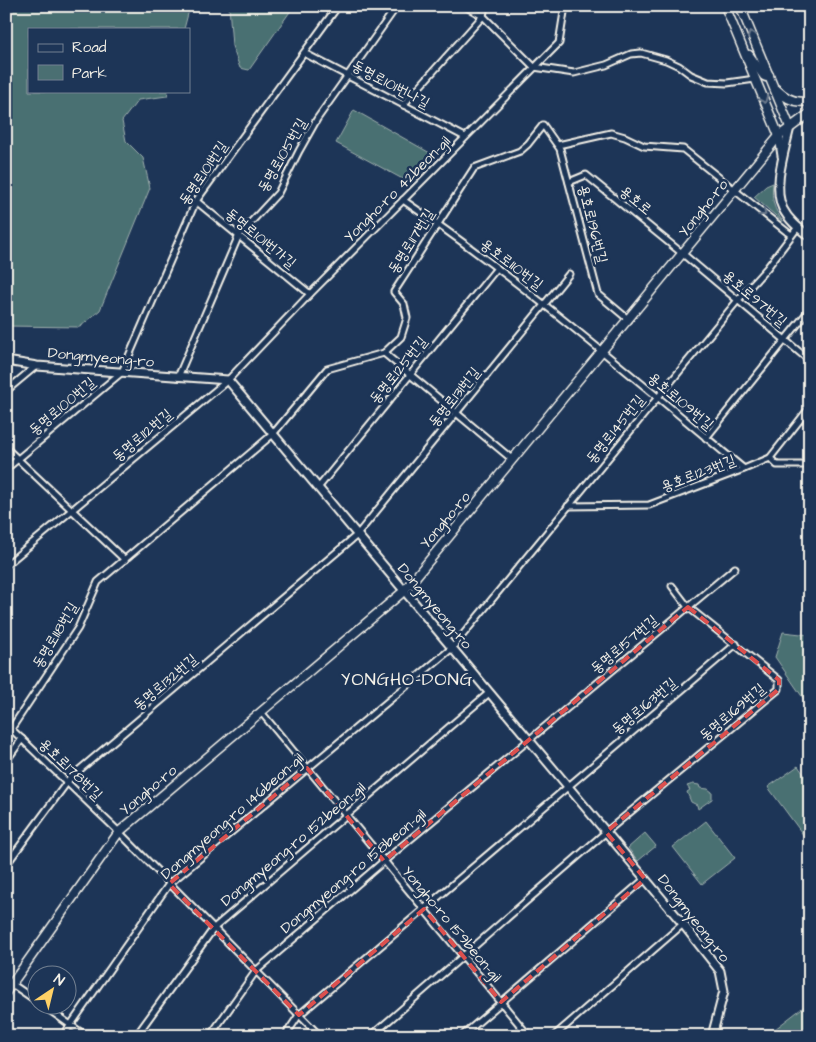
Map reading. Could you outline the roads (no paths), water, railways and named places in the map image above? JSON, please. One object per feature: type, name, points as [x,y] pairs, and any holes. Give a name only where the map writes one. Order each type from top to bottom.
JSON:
[{"type":"main road","points":[[725,6],[779,136]]},
{"type":"main road","points":[[740,6],[790,127]]},
{"type":"main road","points":[[744,51],[751,57],[764,76],[766,77],[769,74]]},
{"type":"main road","points":[[774,86],[788,99],[800,102],[810,100]]},
{"type":"main road","name":"Yongho-ro","points":[[6,992],[9,982],[119,832],[404,591],[684,254],[779,136],[810,113]]},
{"type":"street","name":"동명로101번길","points":[[122,372],[196,201],[338,6]]},
{"type":"street","name":"동명로105번길","points":[[178,377],[239,236],[278,192],[317,119],[397,6]]},
{"type":"street","points":[[465,6],[483,16],[534,68],[574,73],[606,65],[631,54],[641,53],[666,60],[679,66],[691,76],[708,82],[727,84],[756,79]]},
{"type":"street","points":[[403,105],[483,16],[485,6]]},
{"type":"street","name":"Yongho-ro 42beon-gil","points":[[228,380],[310,294],[558,43],[565,6]]},
{"type":"street","name":"동명로101번나길","points":[[304,53],[465,137]]},
{"type":"street","name":"용호로196번길","points":[[543,125],[558,145],[598,294],[629,320]]},
{"type":"street","name":"동명로117번길","points":[[384,353],[400,336],[407,318],[404,304],[394,292],[474,168],[520,151],[543,125]]},
{"type":"street","points":[[790,127],[779,181],[778,196],[782,208],[798,227],[810,237]]},
{"type":"street","points":[[558,145],[611,133],[644,146],[683,149],[791,235]]},
{"type":"street","points":[[779,136],[783,162]]},
{"type":"street","name":"용호로","points":[[569,182],[586,175],[684,254]]},
{"type":"street","name":"용호로110번길","points":[[403,200],[497,268],[603,352]]},
{"type":"street","name":"동명로101번가길","points":[[196,201],[310,294]]},
{"type":"street","name":"동명로145번길","points":[[452,648],[657,397],[767,268],[798,227]]},
{"type":"street","name":"용호로97번길","points":[[684,254],[810,360]]},
{"type":"street","name":"동명로125번길","points":[[318,488],[497,268]]},
{"type":"street","name":"동명로131번길","points":[[357,535],[570,274]]},
{"type":"street","points":[[706,438],[810,309]]},
{"type":"street","name":"용호로109번길","points":[[603,352],[744,469]]},
{"type":"street","points":[[273,434],[327,369],[384,353],[513,460]]},
{"type":"street","name":"Dongmyeong-ro","points":[[6,361],[36,366],[228,380],[606,832],[720,972],[724,991],[712,1036]]},
{"type":"street","points":[[6,391],[36,366]]},
{"type":"street","name":"동명로100번길","points":[[6,469],[122,372]]},
{"type":"street","name":"동명로112번길","points":[[6,565],[228,380]]},
{"type":"street","name":"용호로123번길","points":[[568,506],[649,505],[744,469],[770,458],[810,407]]},
{"type":"street","name":"동명로118번길","points":[[11,729],[78,628],[98,582],[273,434]]},
{"type":"street","points":[[6,448],[125,560]]},
{"type":"street","points":[[770,458],[777,465],[805,465],[810,462]]},
{"type":"street","name":"동명로132번길","points":[[6,865],[66,781],[357,535]]},
{"type":"street","name":"동명로157번길","points":[[529,740],[735,568]]},
{"type":"street","name":"동명로169번길","points":[[606,832],[779,690],[779,680],[688,607],[672,586]]},
{"type":"street","name":"동명로163번길","points":[[285,1036],[300,1015],[736,644]]},
{"type":"street","name":"Dongmyeong-ro 146beon-gil","points":[[63,1036],[170,884],[452,648]]},
{"type":"street","name":"Dongmyeong-ro 152beon-gil","points":[[136,1036],[214,928],[489,693]]},
{"type":"street","name":"Yongho-ro 159beon-gil","points":[[261,712],[529,1036]]},
{"type":"street","name":"용호로178번길","points":[[6,724],[119,832],[320,1036]]},
{"type":"street","points":[[6,761],[22,739]]},
{"type":"street","name":"Dongmyeong-ro 158beon-gil","points":[[210,1036],[256,970],[529,740]]},
{"type":"street","points":[[371,1036],[606,832]]},
{"type":"street","points":[[462,1036],[645,879]]},
{"type":"street","points":[[554,1036],[682,924]]},
{"type":"street","points":[[9,982],[28,995]]},
{"type":"street","points":[[55,1014],[86,1036]]},
{"type":"district","name":"YONGHO-DONG","points":[[407,679]]}]
